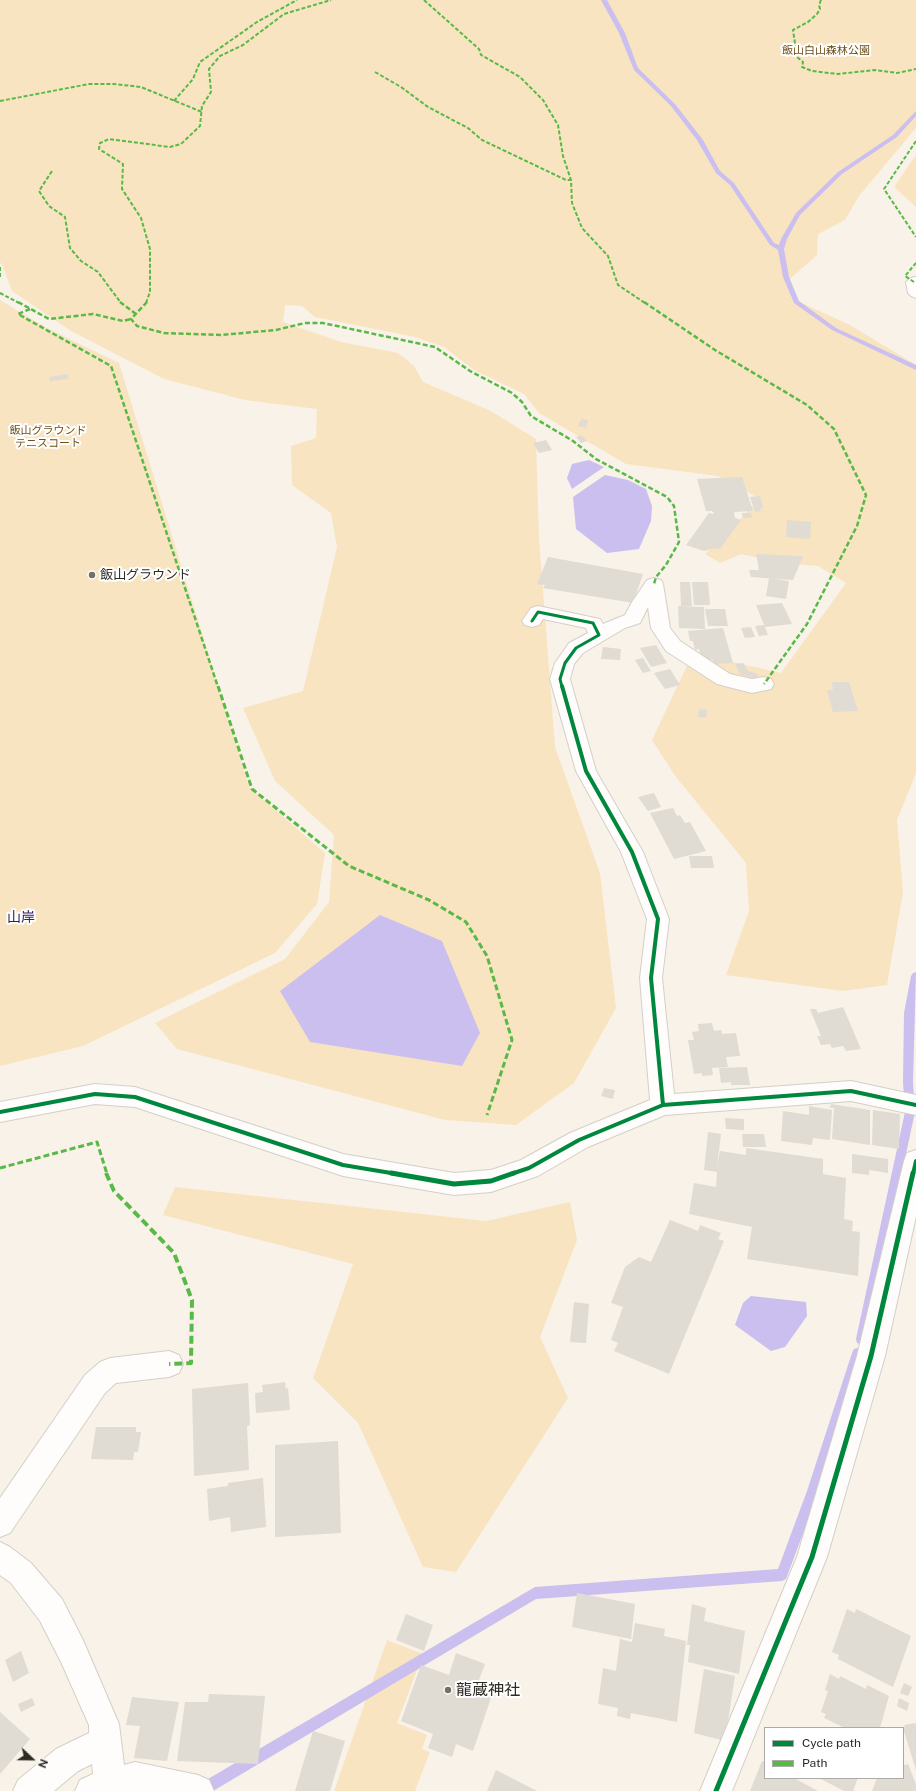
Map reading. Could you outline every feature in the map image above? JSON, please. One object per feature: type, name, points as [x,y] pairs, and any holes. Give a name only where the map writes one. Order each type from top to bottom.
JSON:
[{"type":"street","points":[[916,282],[914,282],[916,293]]},
{"type":"street","points":[[663,1105],[651,978],[658,919],[632,852],[586,771],[560,679],[565,663],[576,648],[618,624],[633,619],[641,602],[654,584],[661,628],[673,646],[724,679],[752,686],[764,684]]},
{"type":"street","points":[[532,621],[538,612],[593,622],[599,635],[597,636]]},
{"type":"street","points":[[0,1112],[95,1094],[135,1097],[344,1166],[454,1184],[492,1180],[529,1168],[579,1140],[663,1105],[851,1091],[916,1105]]},
{"type":"street","points":[[716,1791],[812,1557],[871,1356],[916,1161]]},
{"type":"street","points":[[0,1523],[95,1384],[110,1371],[169,1364]]},
{"type":"street","points":[[0,1557],[21,1573],[51,1610],[72,1651],[104,1724],[105,1742],[100,1788],[135,1778],[198,1791]]},
{"type":"street","points":[[29,1791],[67,1760],[105,1742]]},
{"type":"green space","name":"飯山白山森林公園","points":[[0,0],[916,0],[916,128],[859,196],[845,220],[818,234],[817,255],[789,280],[791,298],[850,325],[916,365],[916,773],[897,820],[903,892],[887,985],[843,991],[726,975],[749,911],[746,863],[676,777],[652,740],[693,653],[781,673],[846,583],[818,566],[781,563],[741,554],[720,563],[705,554],[760,499],[718,476],[626,464],[539,413],[524,394],[474,370],[444,347],[415,337],[315,317],[302,306],[285,305],[283,322],[341,342],[398,353],[414,366],[423,382],[491,411],[536,439],[539,538],[555,747],[600,873],[616,1008],[574,1083],[516,1125],[445,1120],[177,1049],[155,1023],[285,959],[329,902],[334,835],[275,781],[243,708],[303,691],[337,547],[331,513],[292,485],[291,446],[316,438],[317,409],[245,400],[164,379],[71,331],[12,291],[2,264],[0,263]]},
{"type":"green space","points":[[916,155],[916,207],[894,187]]},
{"type":"green space","name":"飯山グラウンド","points":[[0,300],[45,327],[119,363],[249,787],[325,853],[317,904],[275,953],[83,1046],[0,1066]]},
{"type":"green space","points":[[175,1187],[486,1221],[570,1202],[577,1240],[540,1337],[568,1398],[456,1572],[423,1567],[358,1423],[313,1378],[353,1264],[163,1215]]},
{"type":"green space","points":[[387,1640],[423,1654],[397,1723],[427,1735],[422,1749],[430,1752],[415,1791],[334,1791]]},
{"type":"shaded area","points":[[589,460],[604,467],[572,489],[567,478],[572,464]]},
{"type":"shaded area","points":[[605,475],[628,480],[646,489],[652,506],[651,521],[639,549],[607,553],[576,529],[573,497]]},
{"type":"shaded area","points":[[380,915],[442,941],[480,1033],[462,1066],[310,1042],[280,991]]},
{"type":"shaded area","points":[[751,1296],[806,1302],[807,1316],[785,1347],[771,1351],[735,1325],[743,1303]]},
{"type":"building","points":[[67,374],[68,379],[50,381],[49,377]]},
{"type":"building","points":[[581,419],[588,420],[586,428],[578,426]]},
{"type":"building","points":[[581,435],[587,441],[581,443],[576,437]]},
{"type":"building","points":[[546,440],[552,450],[539,453],[533,443]]},
{"type":"building","points":[[742,477],[753,511],[734,512],[735,518],[741,520],[720,549],[715,548],[704,551],[686,545],[709,513],[714,513],[712,511],[706,511],[697,479]]},
{"type":"building","points":[[760,496],[763,508],[760,508],[761,511],[755,512],[750,497]]},
{"type":"building","points":[[742,513],[751,513],[752,518],[743,518]]},
{"type":"building","points":[[787,520],[811,522],[810,539],[786,537]]},
{"type":"building","points":[[756,554],[803,556],[793,580],[751,577],[749,570],[759,570]]},
{"type":"building","points":[[548,557],[643,574],[633,603],[543,588],[545,585],[537,584]]},
{"type":"building","points":[[769,578],[789,581],[786,599],[766,596]]},
{"type":"building","points":[[680,582],[690,582],[692,606],[681,606]]},
{"type":"building","points":[[692,582],[708,582],[710,605],[694,605]]},
{"type":"building","points":[[782,603],[792,624],[765,627],[756,605]]},
{"type":"building","points":[[678,606],[704,607],[705,629],[679,628]]},
{"type":"building","points":[[705,609],[725,609],[728,626],[708,626]]},
{"type":"building","points":[[764,625],[768,635],[759,636],[755,626]]},
{"type":"building","points":[[751,627],[755,637],[745,638],[741,628]]},
{"type":"building","points":[[723,628],[733,663],[714,664],[713,659],[702,660],[699,649],[695,650],[693,641],[690,641],[688,631]]},
{"type":"building","points":[[656,645],[667,663],[651,667],[640,648]]},
{"type":"building","points":[[603,647],[621,649],[620,660],[601,659]]},
{"type":"building","points":[[643,658],[651,671],[643,673],[635,660]]},
{"type":"building","points":[[743,663],[748,671],[758,674],[757,679],[740,674],[735,664]]},
{"type":"building","points":[[670,669],[680,685],[665,689],[654,673]]},
{"type":"building","points":[[832,682],[849,682],[858,711],[833,712],[827,690],[833,690]]},
{"type":"building","points":[[699,709],[707,710],[706,718],[698,717]]},
{"type":"building","points":[[654,793],[661,807],[648,811],[638,797]]},
{"type":"building","points":[[673,808],[677,816],[680,815],[685,823],[690,822],[706,851],[674,859],[650,813]]},
{"type":"building","points":[[689,856],[712,856],[714,868],[691,868]]},
{"type":"building","points":[[843,1007],[861,1049],[846,1051],[843,1046],[832,1048],[830,1044],[821,1045],[817,1036],[821,1036],[810,1009],[816,1009],[818,1013]]},
{"type":"building","points":[[712,1023],[714,1031],[721,1030],[722,1034],[736,1033],[740,1056],[726,1057],[728,1067],[712,1068],[713,1075],[702,1076],[702,1073],[694,1074],[688,1040],[694,1040],[692,1032],[699,1031],[698,1024]]},
{"type":"building","points":[[747,1067],[750,1085],[731,1085],[731,1082],[721,1083],[719,1068]]},
{"type":"building","points":[[604,1088],[615,1090],[613,1099],[601,1096]]},
{"type":"building","points":[[831,1104],[870,1110],[870,1145],[832,1139],[834,1108],[830,1108]]},
{"type":"building","points":[[809,1106],[832,1110],[830,1140],[813,1138],[812,1145],[781,1141],[783,1111],[809,1115]]},
{"type":"building","points":[[873,1110],[900,1114],[899,1149],[872,1145]]},
{"type":"building","points":[[725,1118],[744,1119],[744,1130],[726,1129]]},
{"type":"building","points":[[708,1132],[721,1134],[717,1167],[720,1151],[746,1155],[746,1148],[823,1159],[823,1174],[846,1178],[844,1219],[853,1221],[852,1231],[860,1232],[858,1276],[747,1259],[752,1227],[689,1214],[694,1183],[716,1187],[717,1172],[704,1170]]},
{"type":"building","points":[[742,1134],[764,1134],[766,1147],[743,1147]]},
{"type":"building","points":[[852,1154],[888,1159],[888,1173],[869,1170],[869,1175],[852,1173]]},
{"type":"building","points":[[670,1220],[698,1231],[700,1225],[721,1233],[718,1239],[724,1241],[669,1374],[614,1351],[618,1343],[611,1340],[623,1307],[611,1303],[625,1267],[639,1257],[651,1262]]},
{"type":"building","points":[[574,1302],[589,1304],[586,1343],[570,1342]]},
{"type":"building","points":[[285,1382],[286,1389],[288,1388],[290,1410],[256,1413],[255,1393],[263,1392],[262,1385]]},
{"type":"building","points":[[248,1383],[250,1425],[247,1426],[249,1470],[194,1476],[192,1389]]},
{"type":"building","points":[[96,1427],[136,1427],[136,1432],[141,1432],[138,1452],[134,1452],[133,1460],[91,1459]]},
{"type":"building","points":[[338,1441],[341,1533],[275,1537],[275,1445]]},
{"type":"building","points":[[263,1478],[266,1527],[231,1532],[230,1517],[209,1521],[207,1489],[228,1486],[228,1483]]},
{"type":"building","points":[[577,1593],[635,1604],[631,1639],[572,1627]]},
{"type":"building","points":[[692,1604],[706,1608],[704,1621],[745,1631],[739,1674],[688,1662],[690,1645],[687,1645]]},
{"type":"building","points":[[847,1609],[855,1613],[856,1609],[911,1636],[893,1687],[838,1659],[839,1655],[832,1652]]},
{"type":"building","points":[[406,1614],[433,1625],[424,1651],[396,1640]]},
{"type":"building","points":[[635,1623],[665,1629],[664,1636],[686,1641],[677,1722],[631,1713],[630,1719],[617,1716],[618,1708],[598,1704],[603,1668],[616,1671],[620,1639],[632,1642]]},
{"type":"building","points":[[21,1651],[29,1673],[13,1682],[5,1660]]},
{"type":"building","points":[[456,1653],[485,1664],[477,1685],[493,1692],[473,1751],[456,1744],[452,1757],[428,1748],[433,1734],[401,1721],[421,1665],[449,1675]]},
{"type":"building","points":[[704,1669],[735,1676],[728,1721],[721,1740],[694,1733]]},
{"type":"building","points":[[830,1674],[839,1679],[840,1676],[866,1689],[867,1685],[889,1696],[880,1727],[843,1727],[824,1718],[826,1714],[821,1712],[828,1691],[825,1690]]},
{"type":"building","points":[[904,1683],[912,1687],[908,1696],[900,1693]]},
{"type":"building","points":[[209,1694],[265,1696],[258,1764],[177,1761],[185,1702],[208,1702]]},
{"type":"building","points":[[132,1697],[179,1702],[167,1761],[134,1758],[140,1726],[126,1725]]},
{"type":"building","points":[[32,1698],[35,1705],[21,1712],[18,1704]]},
{"type":"building","points":[[899,1698],[909,1703],[907,1711],[897,1706]]},
{"type":"building","points":[[0,1712],[30,1739],[0,1774]]},
{"type":"building","points":[[916,1723],[916,1770],[904,1731],[904,1725]]},
{"type":"building","points":[[313,1731],[345,1741],[330,1791],[295,1791]]},
{"type":"building","points":[[762,1761],[764,1762],[764,1779],[796,1779],[818,1791],[750,1791]]},
{"type":"building","points":[[908,1764],[916,1784],[916,1791],[872,1791],[877,1779],[904,1779],[904,1765]]},
{"type":"building","points":[[496,1770],[537,1791],[487,1791]]},
{"type":"building","points":[[821,1779],[858,1779],[853,1791],[844,1791]]},
{"type":"waterway","points":[[604,0],[622,33],[636,69],[673,105],[700,140],[718,172],[732,184],[772,244],[781,249]]},
{"type":"waterway","points":[[781,249],[784,239],[798,214],[840,173],[895,136],[916,113]]},
{"type":"waterway","points":[[781,249],[786,277],[796,302],[834,329],[916,368]]},
{"type":"waterway","points":[[861,1339],[910,1112],[908,1082],[909,1013],[916,976]]},
{"type":"waterway","points":[[201,1791],[535,1593],[782,1575],[813,1491],[858,1353]]},
{"type":"marked path","points":[[174,101],[193,79],[200,62],[257,22],[297,0]]},
{"type":"marked path","points":[[331,0],[284,14],[243,45],[220,56],[209,69],[211,92],[202,106],[200,126],[181,144],[170,147],[109,139],[100,143],[99,149],[123,164],[122,189],[141,218],[150,249],[150,292],[147,302],[131,319],[137,326],[164,333],[221,335],[276,330],[305,323],[323,323],[413,341],[435,347],[470,371],[512,393],[522,402],[531,416],[573,441],[596,459],[667,497],[674,506],[679,542],[666,565],[656,577],[654,584]]},
{"type":"marked path","points":[[424,0],[479,49],[481,55],[520,77],[543,100],[558,125],[563,156],[571,180],[572,203],[582,228],[608,256],[618,285],[715,350],[807,405],[834,429],[866,495],[857,526],[807,624],[764,684]]},
{"type":"marked path","points":[[821,0],[819,5],[820,9],[817,14],[808,22],[793,30],[797,57],[803,62],[802,67],[812,71],[838,74],[875,70],[897,73],[916,69]]},
{"type":"marked path","points":[[375,72],[401,87],[428,107],[468,128],[482,140],[566,180],[571,180]]},
{"type":"marked path","points":[[0,101],[89,84],[114,84],[141,87],[202,112]]},
{"type":"marked path","points":[[916,141],[884,189],[916,237]]},
{"type":"marked path","points":[[52,171],[39,191],[49,206],[65,217],[70,248],[81,261],[98,272],[123,306],[136,314]]},
{"type":"marked path","points":[[914,282],[905,276],[916,263]]},
{"type":"marked path","points":[[0,267],[0,277]]},
{"type":"marked path","points":[[0,293],[49,319],[93,314],[123,321],[131,319]]},
{"type":"marked path","points":[[30,309],[18,314],[111,366],[252,789],[349,866],[429,900],[466,922],[487,956],[512,1040],[487,1115]]},
{"type":"marked path","points":[[0,1168],[97,1142],[106,1173],[114,1191],[174,1253],[192,1300],[191,1363],[169,1364]]},
{"type":"cycle path","points":[[532,621],[538,612],[593,623],[599,635],[576,648],[565,663],[560,679],[586,771],[632,852],[658,919],[651,978],[663,1105]]},
{"type":"cycle path","points":[[0,1112],[95,1094],[135,1097],[343,1165],[454,1184],[491,1181],[529,1168],[579,1140],[663,1105],[851,1091],[916,1105]]},
{"type":"cycle path","points":[[716,1791],[812,1557],[871,1356],[916,1161]]},
{"type":"place","name":"飯山グラウンド","points":[[92,575]]},
{"type":"place","name":"龍蔵神社","points":[[448,1690]]},
{"type":"district","name":"山岸","points":[[21,918]]},
{"type":"park label","name":"飯山グラウンド テニスコート","points":[[48,437]]}]
